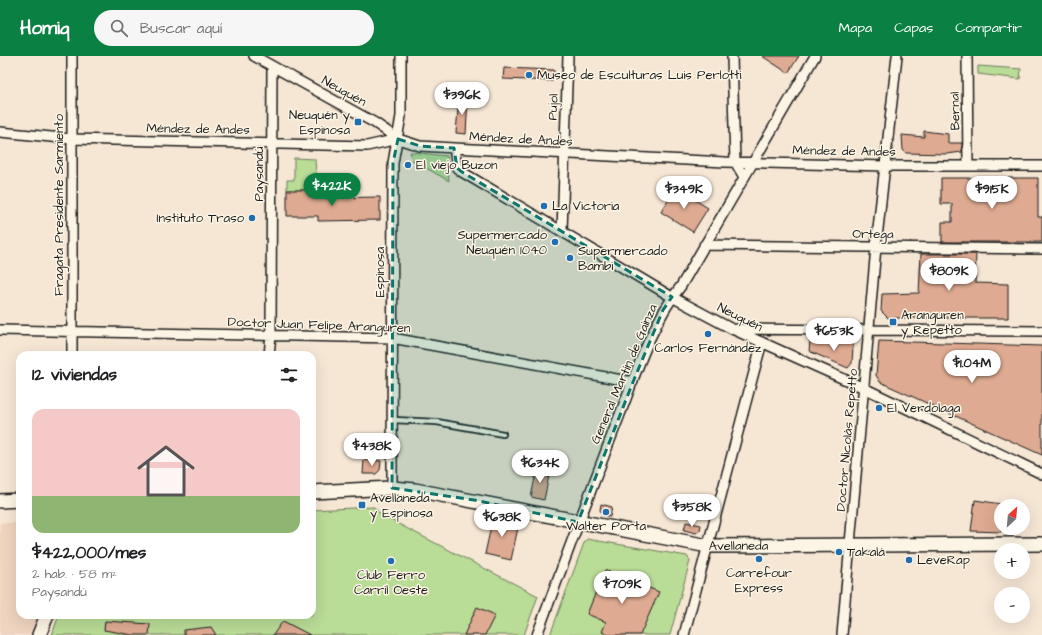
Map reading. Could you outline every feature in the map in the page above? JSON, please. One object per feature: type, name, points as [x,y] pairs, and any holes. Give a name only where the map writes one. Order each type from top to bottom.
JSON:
[{"type":"street","name":"Fragata Presidente Sarmiento","points":[[72,56],[72,351]]},
{"type":"street","name":"Neuquén","points":[[254,56],[375,123],[398,140]]},
{"type":"street","name":"Espinosa","points":[[392,488],[393,163],[398,140],[401,109],[400,56]]},
{"type":"street","name":"Pujol","points":[[562,230],[568,56]]},
{"type":"street","points":[[732,56],[735,162],[744,177]]},
{"type":"street","name":"General Martín de Gainza","points":[[537,635],[578,522],[663,310],[681,286],[815,56]]},
{"type":"street","name":"Doctor Nicolás Repetto","points":[[842,635],[876,247],[897,56]]},
{"type":"street","name":"Bernal","points":[[967,56],[968,166]]},
{"type":"street","name":"Paysandú","points":[[269,351],[271,335],[272,66]]},
{"type":"street","name":"Méndez de Andes","points":[[0,132],[72,139],[367,146],[398,140],[420,146],[735,162],[885,166],[1042,166]]},
{"type":"street","name":"Neuquén","points":[[454,148],[457,168],[672,297],[732,329],[864,388],[1042,474]]},
{"type":"street","name":"Ortega","points":[[704,246],[1042,249]]},
{"type":"street","points":[[732,329],[1042,331]]},
{"type":"street","name":"Doctor Juan Felipe Aranguren","points":[[0,330],[392,338],[633,382]]},
{"type":"street","points":[[684,635],[762,342]]},
{"type":"street","name":"Avellaneda","points":[[316,492],[392,488],[474,500],[578,522],[708,546],[1042,544]]},
{"type":"street","points":[[0,501],[16,500]]},
{"type":"street","points":[[39,635],[45,619]]},
{"type":"lane","points":[[393,420],[437,422],[504,434]]},
{"type":"highlighted area","points":[[398,139],[420,146],[454,148],[457,168],[462,172],[672,297],[663,310],[578,522],[474,500],[392,488],[393,163]]},
{"type":"shaded area","points":[[0,523],[16,523],[16,619],[38,619],[33,635],[0,635]]},
{"type":"green space","points":[[978,66],[1021,69],[1020,79],[978,74]]},
{"type":"green space","points":[[410,152],[447,156],[449,181],[412,160]]},
{"type":"green space","points":[[294,158],[315,159],[317,190],[287,190],[287,180],[294,180]]},
{"type":"green space","name":"Club Ferro Carril Oeste","points":[[374,507],[381,515],[538,596],[524,635],[52,635],[58,619],[316,619],[316,510]]},
{"type":"green space","points":[[587,539],[687,556],[690,561],[670,635],[550,635],[584,543]]},
{"type":"building","points":[[762,56],[799,56],[788,73]]},
{"type":"building","name":"Museo de Esculturas Luis Perlotti","points":[[504,68],[554,70],[553,81],[503,79]]},
{"type":"building","points":[[459,97],[468,97],[466,134],[456,133]]},
{"type":"building","points":[[924,131],[948,134],[948,143],[962,143],[962,152],[947,154],[906,153],[903,150],[902,135],[924,137]]},
{"type":"building","points":[[941,178],[1038,178],[1038,217],[1042,217],[1042,242],[942,242],[942,222],[952,222],[952,204],[941,204]]},
{"type":"building","points":[[676,188],[708,208],[693,232],[661,212]]},
{"type":"building","points":[[287,190],[317,190],[317,198],[380,197],[380,220],[318,221],[318,216],[287,216]]},
{"type":"building","points":[[921,254],[976,254],[975,283],[1008,284],[1008,318],[888,318],[881,311],[882,294],[919,293]]},
{"type":"building","points":[[810,341],[849,342],[853,346],[852,363],[848,368],[809,351]]},
{"type":"building","points":[[879,341],[1042,346],[1042,455],[880,382],[876,375]]},
{"type":"building","points":[[364,460],[381,461],[380,470],[376,474],[363,474]]},
{"type":"building","points":[[537,468],[550,471],[544,500],[531,497]]},
{"type":"building","points":[[975,500],[994,503],[994,532],[971,531]]},
{"type":"building","name":"Walter Porta","points":[[601,504],[612,507],[610,517],[603,515],[600,510]]},
{"type":"building","points":[[493,517],[519,523],[511,560],[485,554]]},
{"type":"building","points":[[686,522],[701,525],[700,530],[696,533],[684,530]]},
{"type":"building","points":[[605,570],[659,592],[640,635],[609,635],[602,632],[606,622],[587,614]]},
{"type":"building","points":[[477,607],[495,615],[485,635],[464,635]]},
{"type":"building","points":[[105,621],[150,624],[149,635],[133,635],[104,630]]},
{"type":"building","points":[[283,621],[310,635],[273,635]]},
{"type":"building","points":[[211,627],[216,635],[184,635],[184,630]]},
{"type":"place","name":"Museo de Esculturas Luis Perlotti","points":[[529,75]]},
{"type":"place","name":"Neuquén y Espinosa","points":[[358,122]]},
{"type":"place","name":"El viejo Buzon","points":[[408,165]]},
{"type":"place","name":"La Victoria","points":[[544,206]]},
{"type":"place","name":"Instituto Traso","points":[[252,218]]},
{"type":"place","name":"Supermercado Neuquén 1040","points":[[555,242]]},
{"type":"place","name":"Supermercado Bambi","points":[[570,258]]},
{"type":"place","name":"Aranguren y Repetto","points":[[893,322]]},
{"type":"place","name":"Carlos Fernández","points":[[708,334]]},
{"type":"place","name":"El Verdolaga","points":[[879,408]]},
{"type":"place","name":"Avellaneda y Espinosa","points":[[362,505]]},
{"type":"place","name":"Walter Porta","points":[[606,512]]},
{"type":"place","name":"Takalá","points":[[839,552]]},
{"type":"place","name":"Carrefour Express","points":[[759,559]]},
{"type":"place","name":"LeveRap","points":[[909,560]]},
{"type":"place","name":"Club Ferro Carril Oeste","points":[[391,561]]}]
